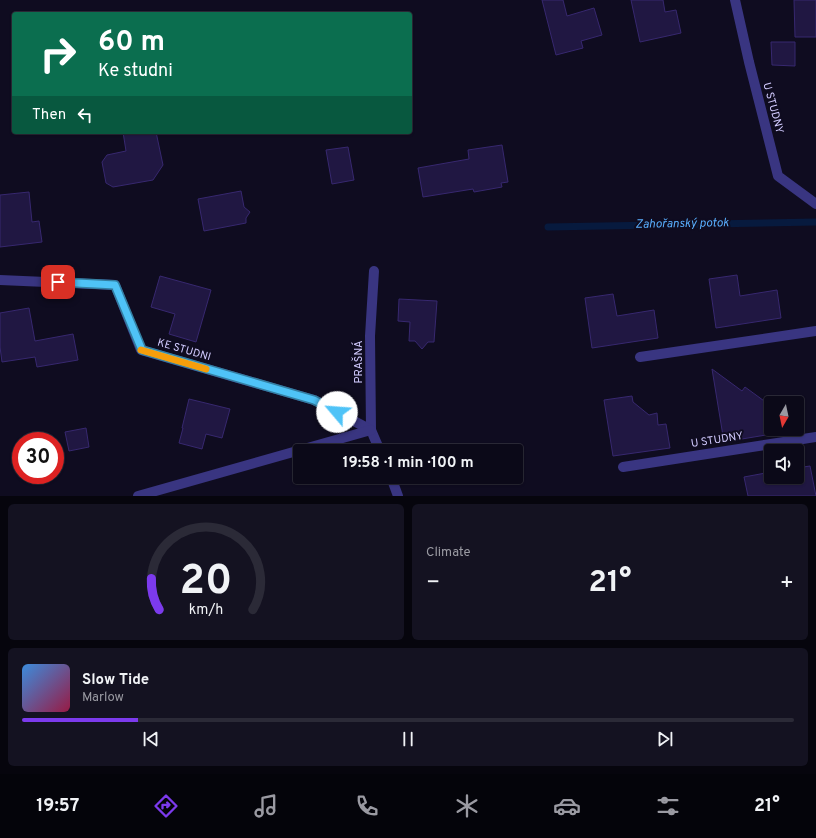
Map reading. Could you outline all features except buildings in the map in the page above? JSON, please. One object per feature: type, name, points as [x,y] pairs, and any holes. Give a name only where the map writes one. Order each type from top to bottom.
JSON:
[{"type":"street","name":"U STUDNY","points":[[736,0],[749,62],[778,176],[816,204]]},
{"type":"street","name":"PRAŠNÁ","points":[[374,270],[370,336],[371,430],[377,444]]},
{"type":"street","name":"KE STUDNI","points":[[0,280],[115,285],[142,350],[314,400],[371,430]]},
{"type":"street","points":[[640,357],[816,331]]},
{"type":"street","points":[[138,496],[371,430]]},
{"type":"street","name":"U STUDNY","points":[[623,467],[816,437]]},
{"type":"street","points":[[394,484],[398,496]]},
{"type":"waterway","name":"Zahořanský potok","points":[[548,227],[816,222]]},
{"type":"slow traffic","points":[[141,350],[206,369]]},
{"type":"route","points":[[58,282],[115,285],[142,350],[314,400],[337,412]]}]
